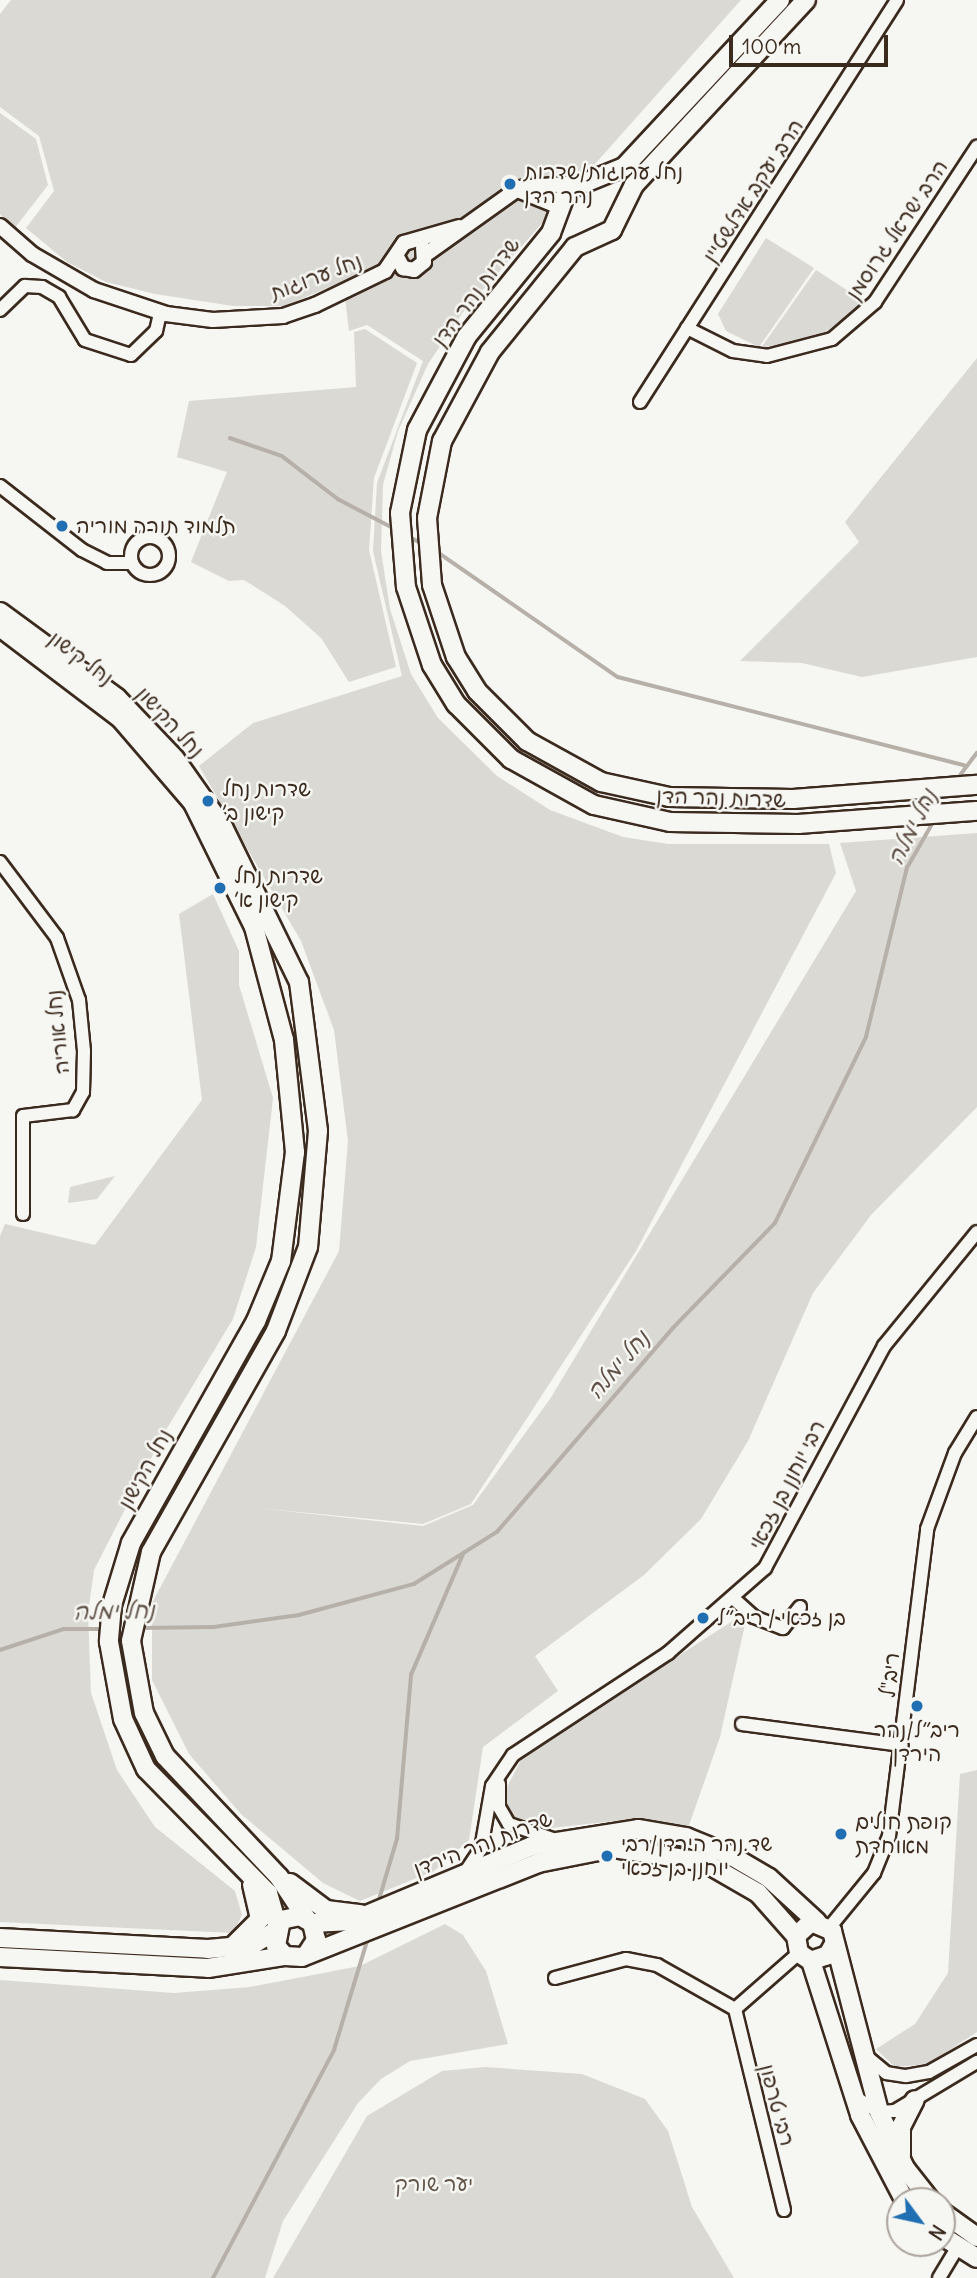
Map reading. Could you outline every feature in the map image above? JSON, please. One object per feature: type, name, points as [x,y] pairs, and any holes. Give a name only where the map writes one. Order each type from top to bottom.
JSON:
[{"type":"main road","points":[[578,183],[598,181],[626,165],[780,0]]},
{"type":"main road","name":"שדרות נהר הדן","points":[[806,0],[634,184],[612,230],[575,247],[520,311],[462,396],[442,441],[427,517],[430,572],[456,657],[477,691],[545,753],[631,790],[793,799],[977,785]]},
{"type":"main road","points":[[598,181],[612,191],[619,211]]},
{"type":"main road","name":"שדרות נהר הדן","points":[[578,183],[438,382],[405,479],[406,587],[432,665],[456,704],[532,773],[628,815],[797,824],[977,811]]},
{"type":"main road","points":[[559,212],[574,236],[593,240]]},
{"type":"main road","name":"נחל הקישון","points":[[0,612],[117,698],[175,759],[223,827],[298,987],[317,1131],[308,1247],[276,1331],[151,1552],[131,1625],[135,1674],[155,1739],[184,1781],[253,1850]]},
{"type":"main road","name":"נחל קישון","points":[[0,627],[115,713],[182,788],[221,851],[261,945],[270,992]]},
{"type":"main road","points":[[283,972],[298,987],[285,1005],[270,992],[283,972]]},
{"type":"main road","name":"נחל הקישון","points":[[270,992],[284,1040],[295,1132],[286,1242],[256,1321],[131,1543],[109,1623],[115,1689],[135,1750],[178,1808],[268,1893],[276,1928]]},
{"type":"main road","name":"שדרות נהר הירדן","points":[[309,1921],[337,1926],[555,1839],[612,1830],[686,1837],[769,1878],[827,1931]]},
{"type":"main road","name":"שדרות נהר הירדן","points":[[307,1954],[538,1863],[613,1848],[704,1862],[758,1893],[802,1950],[878,2157],[896,2187]]},
{"type":"main road","points":[[253,1850],[326,1910],[375,1912]]},
{"type":"main road","points":[[0,1957],[208,1968],[307,1954],[316,1940],[309,1921],[253,1850]]},
{"type":"main road","points":[[225,1948],[246,1938],[260,1919],[260,1901],[242,1867]]},
{"type":"main road","points":[[0,1938],[225,1948],[252,1945],[293,1915],[309,1921]]},
{"type":"main road","points":[[276,1928],[285,1956]]},
{"type":"main road","points":[[802,1950],[827,1931]]},
{"type":"main road","points":[[802,1950],[828,1955],[827,1931]]},
{"type":"main road","points":[[827,1931],[879,2112],[902,2162],[921,2187]]},
{"type":"main road","points":[[902,2162],[901,2127],[915,2099]]},
{"type":"main road","points":[[956,2221],[977,2237]]},
{"type":"main road","points":[[957,2248],[977,2258]]},
{"type":"street","name":"הרב יעקב אדלשטיין","points":[[640,402],[897,0]]},
{"type":"street","name":"הרב ישראל גרוסמן","points":[[687,328],[733,351],[766,356],[832,339],[875,302],[977,147]]},
{"type":"street","points":[[421,249],[418,269],[400,262],[402,245],[421,249],[512,191],[538,183],[578,183]]},
{"type":"street","points":[[512,191],[536,192],[559,212]]},
{"type":"street","name":"נחל ערוגות","points":[[0,226],[62,274],[160,313],[213,320],[283,316],[379,276],[400,262]]},
{"type":"street","points":[[0,310],[25,286],[42,287],[59,297],[85,340],[131,355],[156,331],[160,313]]},
{"type":"street","points":[[0,486],[82,551],[107,563],[132,563]]},
{"type":"street","name":"נחל אוריה","points":[[0,862],[57,938],[79,1000],[84,1051],[83,1092],[73,1110],[23,1116],[23,1214]]},
{"type":"street","name":"רבי יוחנן בן זכאי","points":[[462,1875],[481,1849],[492,1786],[513,1755],[668,1653],[734,1599],[774,1554],[884,1346],[977,1232]]},
{"type":"street","name":"ריב\"ל","points":[[827,1931],[883,1857],[902,1745],[927,1529],[955,1453],[977,1417]]},
{"type":"street","points":[[734,1599],[754,1617],[783,1628],[800,1607]]},
{"type":"street","points":[[742,1724],[902,1745]]},
{"type":"street","points":[[513,1755],[499,1786],[503,1816],[516,1829],[555,1839]]},
{"type":"street","points":[[555,1978],[626,1959],[666,1970],[735,2009],[802,1950]]},
{"type":"street","name":"רבי טרפון","points":[[735,2009],[784,2210]]},
{"type":"street","points":[[860,2048],[880,2070],[906,2077],[929,2072],[977,2045]]},
{"type":"street","points":[[855,2098],[879,2112],[915,2099],[977,2062]]},
{"type":"street","points":[[939,2278],[957,2248]]},
{"type":"green space","points":[[11,0],[741,0],[464,311],[428,364],[398,431],[383,485],[381,551],[390,609],[411,674],[438,718],[497,776],[550,810],[623,837],[668,844],[829,844],[836,873],[636,1251],[471,1504],[423,1524],[246,1507],[423,1526],[473,1505],[550,1399],[856,891],[840,843],[977,833],[977,1107],[871,1215],[813,1293],[748,1441],[701,1519],[644,1575],[535,1656],[558,1691],[483,1747],[469,1840],[434,1871],[360,1901],[323,1883],[241,1814],[189,1754],[152,1680],[152,1603],[339,1251],[348,1141],[334,1030],[301,941],[199,766],[253,723],[402,676],[373,551],[377,483],[423,361],[367,325],[349,331],[343,281],[285,306],[233,306],[155,294],[106,282],[67,262],[26,228],[54,191],[39,136],[0,107],[0,14]]},
{"type":"green space","points":[[0,113],[36,139],[48,185],[14,229],[0,214]]},
{"type":"green space","points":[[766,238],[814,268],[759,347],[726,331],[718,314]]},
{"type":"green space","points":[[816,270],[865,302],[820,336],[761,348]]},
{"type":"green space","points":[[365,329],[417,363],[374,478],[369,550],[396,667],[349,682],[321,638],[285,606],[244,580],[229,581],[191,562],[227,472],[177,457],[189,401],[356,387],[354,332]]},
{"type":"green space","points":[[977,358],[977,657],[862,677],[802,663],[740,661],[859,542],[845,522]]},
{"type":"green space","points":[[213,894],[239,951],[239,985],[273,1098],[256,1247],[233,1319],[163,1435],[94,1570],[88,1613],[91,1693],[117,1770],[155,1827],[235,1891],[242,1915],[233,1933],[0,1922],[0,1236],[5,1224],[95,1245],[202,1100],[179,914]]},
{"type":"green space","points":[[115,1176],[97,1199],[68,1203],[70,1187]]},
{"type":"green space","points":[[748,1611],[720,1737],[688,1828],[614,1821],[534,1830],[516,1824],[503,1795],[523,1756]]},
{"type":"green space","points":[[977,1770],[977,2032],[928,2064],[895,2067],[876,2049],[915,2024],[948,1973],[960,1774]]},
{"type":"green space","points":[[445,1924],[463,1935],[486,1971],[508,2044],[410,2061],[381,2079],[358,2103],[283,2221],[265,2278],[0,2278],[0,1980],[174,1993],[250,1987],[360,1966]]},
{"type":"green space","name":"יער שורק","points":[[485,2067],[582,2074],[645,2099],[668,2131],[692,2207],[734,2278],[273,2278],[367,2116],[442,2071]]},
{"type":"waterway","points":[[230,438],[282,456],[338,499],[395,529]]},
{"type":"waterway","points":[[408,536],[423,544]]},
{"type":"waterway","points":[[436,551],[618,677],[964,765]]},
{"type":"waterway","name":"נחל ימלה","points":[[955,782],[977,753]]},
{"type":"waterway","name":"נחל ימלה","points":[[139,1628],[214,1627],[299,1615],[414,1584],[497,1532],[673,1328],[775,1223],[866,1037],[907,868],[935,819]]},
{"type":"waterway","points":[[378,1903],[397,1839],[411,1675],[463,1554]]},
{"type":"waterway","name":"נחל ימלה","points":[[0,1650],[64,1629],[103,1629]]},
{"type":"waterway","points":[[213,2278],[334,2050],[368,1938]]},
{"type":"place","name":"נחל ערוגות/שדרות נהר הדן","points":[[510,184]]},
{"type":"place","name":"תלמוד תורה מוריה","points":[[62,526]]},
{"type":"place","name":"שדרות נחל קישון ב׳","points":[[208,801]]},
{"type":"place","name":"שדרות נחל קישון א׳","points":[[220,888]]},
{"type":"place","name":"בן זכאי / ריב״ל","points":[[703,1618]]},
{"type":"place","name":"ריב״ל/נהר הירדן","points":[[917,1706]]},
{"type":"place","name":"קופת חולים מאוחדת","points":[[841,1834]]},
{"type":"place","name":"שד.נהר הירדן/רבי יוחנן בן זכאי","points":[[607,1856]]}]
